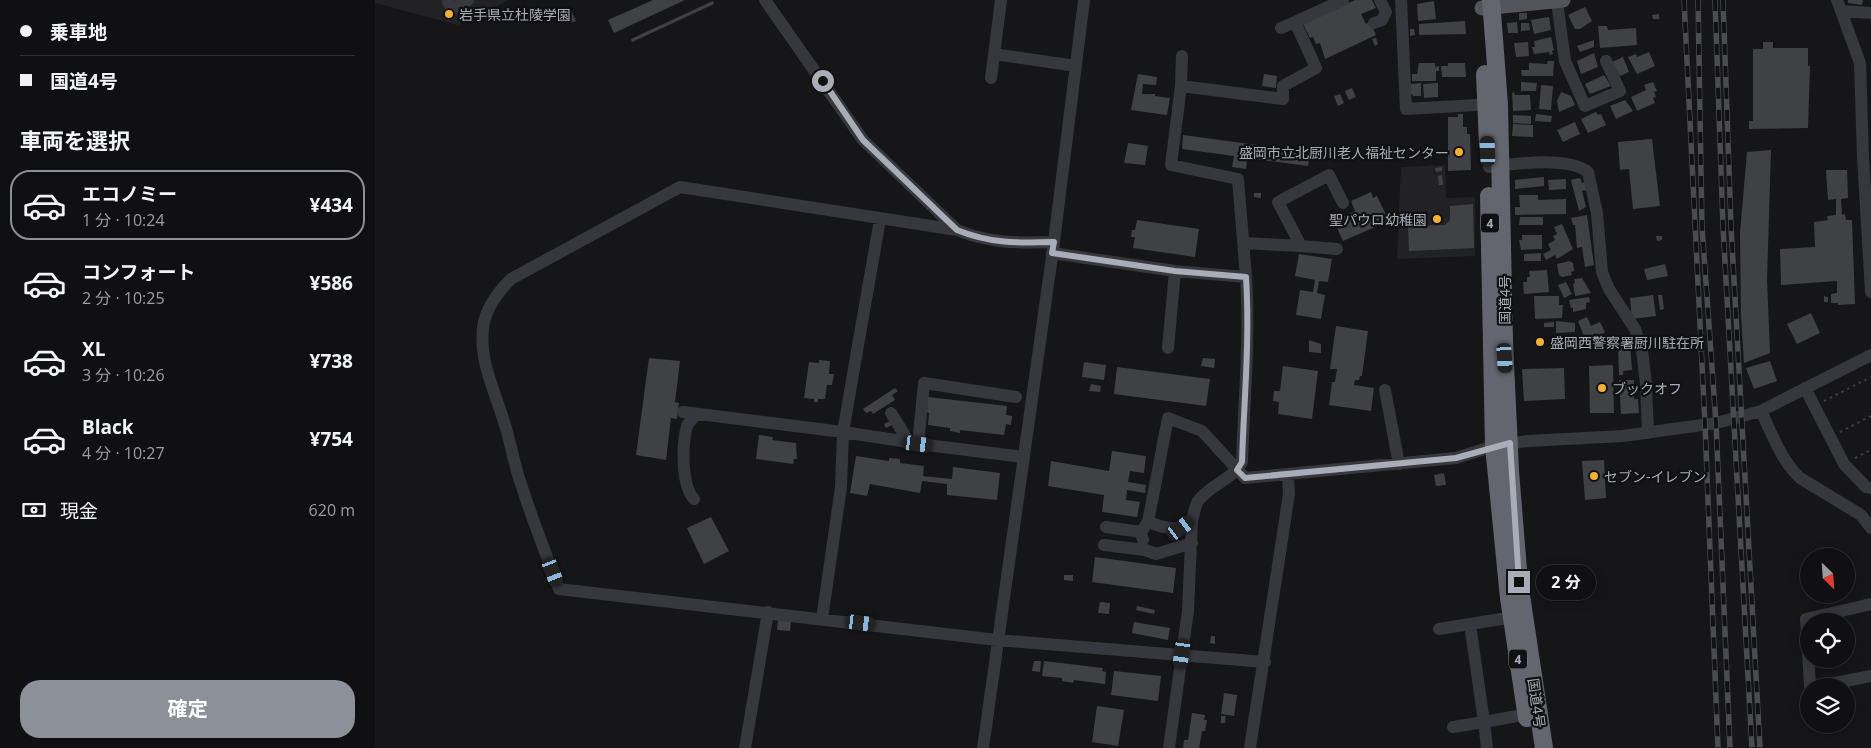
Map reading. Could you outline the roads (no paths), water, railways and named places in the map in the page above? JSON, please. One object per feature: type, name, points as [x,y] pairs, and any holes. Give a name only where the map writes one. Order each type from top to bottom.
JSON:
[{"type":"highway","name":"国道4号","points":[[1487,4],[1504,340],[1502,445],[1518,616],[1533,713],[1544,748]]},
{"type":"highway","name":"国道4号","points":[[1532,748],[1533,713]]},
{"type":"main road","points":[[1487,4],[1560,1]]},
{"type":"street","points":[[448,2],[453,9],[468,0]]},
{"type":"street","points":[[765,0],[863,140],[957,230]]},
{"type":"street","points":[[991,78],[1001,0]]},
{"type":"street","points":[[983,748],[1053,248],[1084,0]]},
{"type":"street","points":[[1281,28],[1343,0]]},
{"type":"street","points":[[1374,23],[1382,20],[1386,12],[1380,0]]},
{"type":"street","points":[[1401,0],[1406,109],[1492,104]]},
{"type":"street","points":[[1560,1],[1565,61],[1585,106],[1620,91],[1606,61]]},
{"type":"street","points":[[1839,5],[1871,13]]},
{"type":"street","points":[[1839,5],[1860,62],[1863,157],[1871,292]]},
{"type":"street","points":[[1181,86],[1283,99],[1283,86],[1316,68],[1295,22]]},
{"type":"street","points":[[994,54],[1076,66]]},
{"type":"street","points":[[1169,748],[1188,610],[1192,520],[1197,503],[1208,491],[1237,470],[1242,462],[1245,374],[1249,326],[1239,179],[1171,165],[1181,86],[1182,56]]},
{"type":"street","points":[[1495,166],[1551,161],[1577,167],[1588,172],[1597,213],[1602,272],[1609,289],[1635,329],[1642,350],[1646,384],[1648,433]]},
{"type":"street","points":[[1301,246],[1278,202],[1329,175],[1343,203]]},
{"type":"street","points":[[1246,277],[1175,271],[1053,248],[1001,243],[977,238],[957,230],[680,187],[511,279],[494,299],[483,326],[482,337],[489,378],[505,423],[520,482],[559,588],[997,640],[1265,662]]},
{"type":"street","points":[[822,618],[841,487],[843,432],[880,219]]},
{"type":"street","points":[[1244,243],[1337,249]]},
{"type":"street","points":[[1168,348],[1175,271]]},
{"type":"street","points":[[1145,550],[1145,527],[1168,418],[1202,432],[1245,478],[1288,475],[1456,458],[1502,445],[1648,433],[1717,423],[1761,411],[1871,355]]},
{"type":"street","points":[[913,443],[924,383],[1016,397]]},
{"type":"street","points":[[1805,388],[1813,407],[1844,464],[1866,487],[1871,488]]},
{"type":"street","points":[[1385,390],[1399,464]]},
{"type":"street","points":[[1761,411],[1785,460],[1793,471],[1800,478],[1866,514],[1871,528]]},
{"type":"street","points":[[683,412],[1023,457]]},
{"type":"street","points":[[891,413],[913,443]]},
{"type":"street","points":[[694,499],[689,494],[686,483],[684,458],[687,425],[697,414]]},
{"type":"street","points":[[1250,748],[1265,662],[1289,494],[1288,475]]},
{"type":"street","points":[[1106,527],[1181,528],[1192,520]]},
{"type":"street","points":[[1104,545],[1145,550],[1155,554],[1191,544]]},
{"type":"street","points":[[1810,678],[1806,619],[1871,604]]},
{"type":"street","points":[[745,748],[768,612]]},
{"type":"street","points":[[1439,628],[1518,616]]},
{"type":"street","points":[[1470,624],[1487,748]]},
{"type":"street","points":[[1855,679],[1871,676]]},
{"type":"street","points":[[1453,727],[1533,713]]},
{"type":"railway","points":[[1684,0],[1705,425],[1718,748]]},
{"type":"railway","points":[[1698,0],[1702,227],[1716,423],[1730,748]]},
{"type":"railway","points":[[1715,0],[1723,226],[1752,748]]},
{"type":"railway","points":[[1723,0],[1731,226],[1760,748]]},
{"type":"place","name":"岩手県立杜陵学園","points":[[449,14]]},
{"type":"place","name":"盛岡市立北厨川老人福祉センター","points":[[1459,152]]},
{"type":"place","name":"聖パウロ幼稚園","points":[[1437,219]]},
{"type":"place","name":"盛岡西警察署厨川駐在所","points":[[1540,342]]},
{"type":"place","name":"ブックオフ","points":[[1602,388]]},
{"type":"place","name":"セブン-イレブン","points":[[1594,476]]}]
